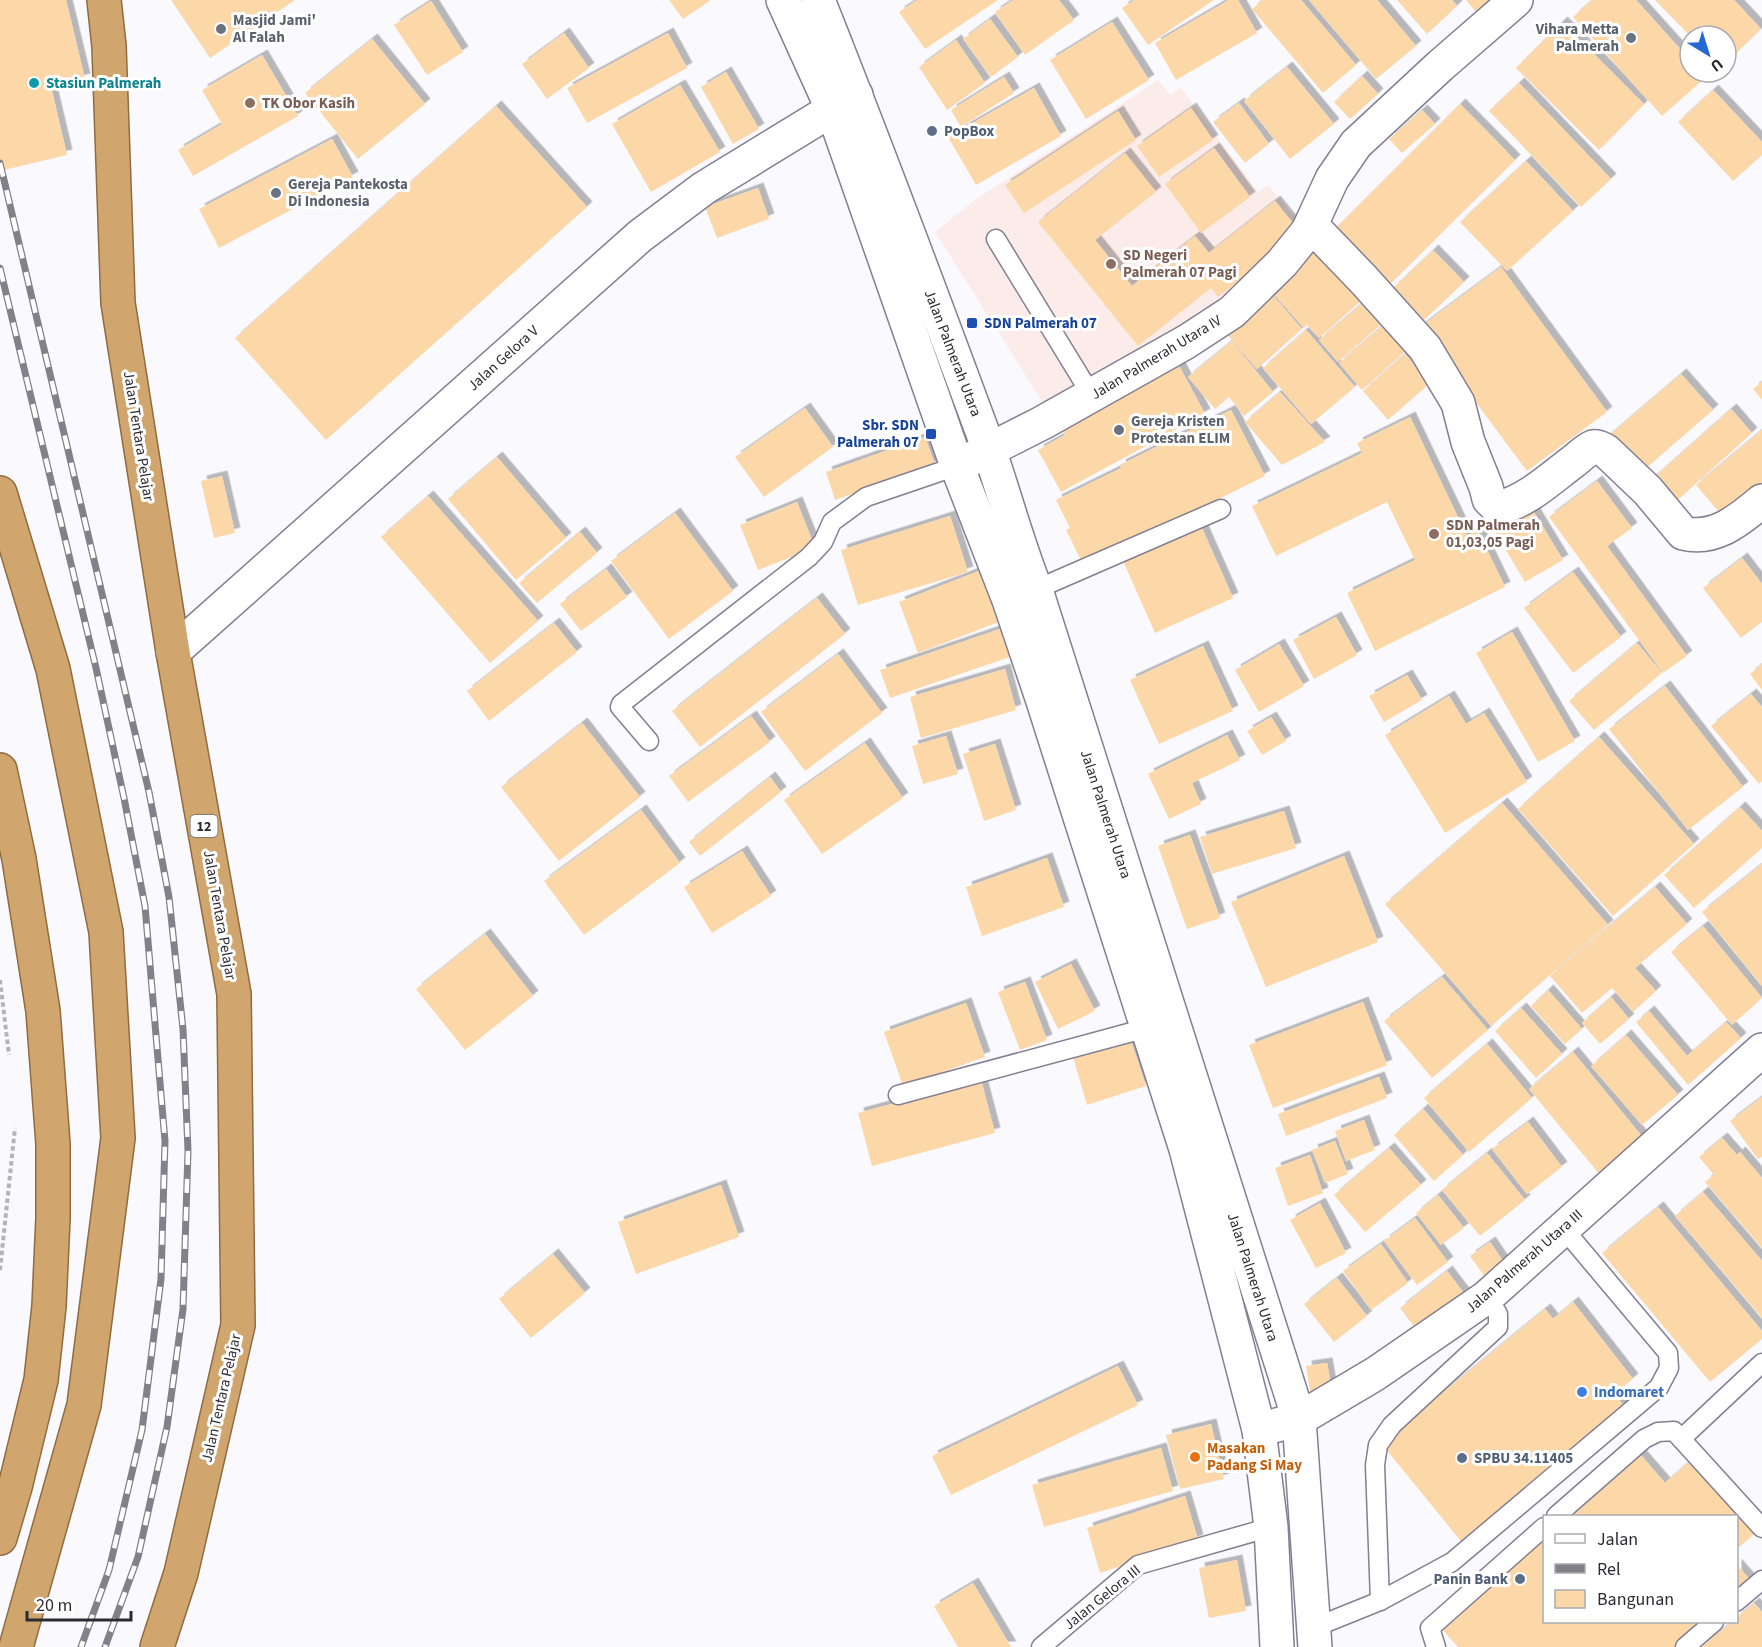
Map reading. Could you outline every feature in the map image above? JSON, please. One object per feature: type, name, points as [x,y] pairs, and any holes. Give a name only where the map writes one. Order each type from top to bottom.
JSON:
[{"type":"highway","name":"Jalan Tentara Pelajar","points":[[104,0],[108,46],[118,303],[173,652],[234,994],[238,1325],[181,1573],[157,1647]]},
{"type":"highway","points":[[0,493],[53,669],[106,932],[118,1138],[84,1406],[16,1647]]},
{"type":"highway","points":[[0,1538],[41,1380],[50,1306],[53,1218],[51,1112],[39,980],[19,859],[2,790]]},
{"type":"highway","points":[[41,1380],[84,1406]]},
{"type":"main road","name":"Jalan Palmerah Utara","points":[[783,0],[844,102],[989,451],[1023,558],[1022,595]]},
{"type":"main road","name":"Jalan Palmerah Utara","points":[[818,0],[844,102],[957,466],[1022,595],[1055,695],[1159,1036],[1299,1419],[1314,1637]]},
{"type":"main road","name":"Jalan Palmerah Utara IV","points":[[957,466],[1092,396],[1186,342],[1232,312],[1281,263],[1311,225],[1332,179],[1356,144],[1516,0]]},
{"type":"main road","name":"Jalan Gelora V","points":[[173,652],[640,236],[704,188],[844,102]]},
{"type":"main road","points":[[1311,225],[1363,279],[1430,355],[1458,403],[1468,442],[1493,506],[1498,508],[1506,506],[1528,495],[1593,447],[1606,451],[1647,491],[1683,533],[1697,535],[1720,531],[1738,521],[1762,501]]},
{"type":"main road","name":"Jalan Palmerah Utara","points":[[1159,1036],[1259,1430],[1271,1527],[1277,1644]]},
{"type":"main road","name":"Jalan Palmerah Utara III","points":[[1259,1430],[1299,1419],[1375,1374],[1487,1297],[1762,1050]]},
{"type":"main road","points":[[1277,1644],[1314,1637]]},
{"type":"lane","points":[[996,239],[1092,396]]},
{"type":"lane","points":[[649,741],[620,707],[621,704],[809,557],[823,542],[832,522],[847,510],[866,497],[957,466]]},
{"type":"lane","points":[[1022,595],[1221,509]]},
{"type":"lane","points":[[898,1095],[1159,1036]]},
{"type":"lane","points":[[1314,1637],[1452,1562],[1659,1387],[1669,1368],[1668,1353],[1563,1228]]},
{"type":"lane","points":[[1380,1601],[1375,1465],[1378,1445],[1392,1425],[1498,1327],[1498,1314],[1487,1297]]},
{"type":"lane","points":[[1681,1439],[1762,1363]]},
{"type":"lane","points":[[1557,1515],[1644,1439],[1658,1432],[1674,1431],[1762,1528]]},
{"type":"lane","name":"Jalan Gelora III","points":[[1041,1647],[1138,1565],[1271,1527]]},
{"type":"lane","points":[[1436,1647],[1430,1628],[1543,1529]]},
{"type":"lane","points":[[1738,1601],[1762,1580]]},
{"type":"lane","points":[[1685,1647],[1713,1623]]},
{"type":"path","points":[[0,980],[10,1059]]},
{"type":"path","points":[[0,1270],[15,1128]]},
{"type":"shaded area","name":"SD Negeri Palmerah 07 Pagi","points":[[1158,80],[1170,95],[1181,88],[1258,192],[1268,185],[1305,229],[1229,296],[1167,340],[1045,406],[935,232],[975,200]]},
{"type":"building","name":"Stasiun Palmerah","points":[[0,0],[66,0],[85,79],[51,87],[67,155],[0,171]]},
{"type":"building","name":"Masjid Jami' Al Falah","points":[[171,0],[295,0],[210,58]]},
{"type":"building","points":[[669,0],[711,0],[683,19]]},
{"type":"building","points":[[917,0],[998,0],[925,49],[899,12]]},
{"type":"building","points":[[1013,0],[1059,0],[1074,20],[1025,55],[995,12]]},
{"type":"building","points":[[1134,0],[1214,0],[1148,45],[1122,8]]},
{"type":"building","points":[[1229,0],[1238,0],[1257,33],[1176,80],[1155,43]]},
{"type":"building","points":[[1263,0],[1301,0],[1356,65],[1323,93],[1252,9]]},
{"type":"building","points":[[1309,0],[1377,0],[1416,46],[1376,79]]},
{"type":"building","points":[[1397,0],[1452,0],[1457,6],[1427,34]]},
{"type":"building","points":[[1466,0],[1491,0],[1476,12]]},
{"type":"building","name":"Vihara Metta Palmerah","points":[[1592,0],[1636,0],[1678,47],[1678,84],[1698,84],[1662,116],[1573,17]]},
{"type":"building","points":[[1655,0],[1734,0],[1761,29],[1738,51],[1738,24],[1678,24]]},
{"type":"building","points":[[431,1],[463,52],[427,75],[394,25]]},
{"type":"building","points":[[990,19],[1018,57],[991,77],[963,39]]},
{"type":"building","points":[[1112,22],[1149,80],[1086,119],[1050,60]]},
{"type":"building","points":[[1562,22],[1644,104],[1599,150],[1516,68]]},
{"type":"building","points":[[564,33],[589,68],[547,99],[522,64]]},
{"type":"building","points":[[668,33],[687,68],[587,123],[567,88]]},
{"type":"building","points":[[372,39],[425,104],[358,159],[305,93]]},
{"type":"building","points":[[956,40],[985,83],[947,110],[919,67]]},
{"type":"building","name":"TK Obor Kasih","points":[[262,55],[298,116],[193,176],[178,150],[222,124],[202,90]]},
{"type":"building","points":[[1287,67],[1334,124],[1290,159],[1244,101]]},
{"type":"building","points":[[726,72],[759,129],[733,144],[701,87]]},
{"type":"building","points":[[1362,76],[1378,94],[1350,119],[1334,102]]},
{"type":"building","points":[[1004,77],[1014,93],[961,127],[951,110]]},
{"type":"building","points":[[1519,83],[1611,179],[1581,207],[1489,111]]},
{"type":"building","points":[[680,85],[720,152],[651,192],[612,124]]},
{"type":"building","points":[[1034,88],[1061,136],[976,185],[948,137]]},
{"type":"building","points":[[1713,90],[1762,142],[1762,155],[1733,181],[1678,122]]},
{"type":"building","points":[[1239,103],[1269,144],[1245,163],[1213,122]]},
{"type":"building","points":[[1460,104],[1515,160],[1387,287],[1332,232]]},
{"type":"building","points":[[496,106],[587,207],[326,440],[235,338]]},
{"type":"building","points":[[1191,108],[1213,140],[1159,177],[1137,146]]},
{"type":"building","points":[[1422,110],[1435,124],[1402,153],[1389,139]]},
{"type":"building","points":[[1118,111],[1136,140],[1024,213],[1005,185]]},
{"type":"building","name":"Gereja Pantekosta Di Indonesia","points":[[332,139],[353,177],[219,248],[199,209]]},
{"type":"building","points":[[1214,148],[1250,197],[1201,233],[1165,184]]},
{"type":"building","points":[[1125,153],[1156,192],[1095,240],[1132,286],[1195,236],[1209,253],[1275,201],[1300,232],[1218,297],[1211,288],[1138,346],[1038,222]]},
{"type":"building","points":[[1526,161],[1573,211],[1507,271],[1460,222]]},
{"type":"building","points":[[758,188],[769,219],[717,238],[705,207]]},
{"type":"building","points":[[1433,250],[1464,282],[1424,320],[1393,288]]},
{"type":"building","points":[[1315,251],[1348,289],[1351,286],[1363,299],[1319,338],[1307,325],[1304,328],[1270,290]]},
{"type":"building","points":[[1501,267],[1607,412],[1527,471],[1420,327]]},
{"type":"building","points":[[1270,292],[1302,329],[1257,369],[1225,332]]},
{"type":"building","points":[[1366,300],[1385,321],[1338,362],[1319,340]]},
{"type":"building","points":[[1387,322],[1409,348],[1362,390],[1339,363]]},
{"type":"building","points":[[1306,330],[1355,387],[1311,424],[1263,368]]},
{"type":"building","points":[[1232,341],[1273,392],[1244,416],[1229,397],[1215,409],[1188,377]]},
{"type":"building","points":[[1405,354],[1430,383],[1388,420],[1363,391]]},
{"type":"building","name":"Gereja Kristen Protestan ELIM","points":[[1177,362],[1205,414],[1061,492],[1038,450],[1065,435],[1059,425]]},
{"type":"building","points":[[1681,374],[1713,410],[1637,476],[1605,439]]},
{"type":"building","points":[[1762,382],[1762,400],[1753,389]]},
{"type":"building","points":[[1280,392],[1325,442],[1282,465],[1245,422]]},
{"type":"building","points":[[805,408],[833,447],[764,497],[735,457]]},
{"type":"building","points":[[1731,409],[1752,433],[1672,505],[1650,481]]},
{"type":"building","points":[[1231,410],[1265,476],[1084,566],[1066,530],[1070,528],[1056,500],[1121,468],[1120,465]]},
{"type":"building","name":"SDN Palmerah 01,03,05 Pagi","points":[[1410,417],[1467,536],[1478,531],[1505,587],[1375,651],[1347,593],[1415,560],[1387,502],[1276,556],[1252,506],[1362,453],[1357,443]]},
{"type":"building","points":[[1762,430],[1762,496],[1729,524],[1696,485]]},
{"type":"building","points":[[925,437],[935,465],[835,500],[826,472]]},
{"type":"building","points":[[497,457],[566,538],[516,580],[448,499]]},
{"type":"building","points":[[222,476],[235,533],[214,538],[201,481]]},
{"type":"building","points":[[1597,481],[1632,528],[1607,546],[1687,656],[1663,673],[1549,517]]},
{"type":"building","points":[[428,496],[538,621],[490,663],[381,537]]},
{"type":"building","points":[[797,502],[815,548],[758,570],[740,525]]},
{"type":"building","points":[[1529,504],[1563,560],[1525,582],[1492,527]]},
{"type":"building","points":[[675,513],[733,591],[669,639],[611,561]]},
{"type":"building","points":[[950,516],[968,572],[858,605],[841,550]]},
{"type":"building","points":[[1201,526],[1233,598],[1155,633],[1123,561]]},
{"type":"building","points":[[580,532],[597,553],[537,603],[519,583]]},
{"type":"building","points":[[1742,558],[1762,584],[1762,622],[1741,638],[1703,588]]},
{"type":"building","points":[[606,569],[627,597],[581,631],[560,604]]},
{"type":"building","points":[[984,569],[1004,620],[918,653],[899,602]]},
{"type":"building","points":[[1573,572],[1621,637],[1573,673],[1524,608]]},
{"type":"building","points":[[817,598],[845,634],[700,747],[672,711]]},
{"type":"building","points":[[1336,617],[1357,655],[1314,679],[1293,640]]},
{"type":"building","points":[[554,623],[577,652],[489,721],[467,691]]},
{"type":"building","points":[[1000,629],[1010,657],[890,698],[880,670]]},
{"type":"building","points":[[1512,632],[1575,741],[1538,762],[1476,653]]},
{"type":"building","points":[[1637,643],[1662,673],[1594,730],[1569,701]]},
{"type":"building","points":[[1279,644],[1304,686],[1259,712],[1235,670]]},
{"type":"building","points":[[1203,646],[1233,711],[1159,744],[1130,680]]},
{"type":"building","points":[[838,654],[882,713],[805,771],[761,712]]},
{"type":"building","points":[[1762,664],[1762,690],[1750,674]]},
{"type":"building","points":[[1005,669],[1016,710],[921,738],[910,697]]},
{"type":"building","points":[[1407,675],[1422,700],[1384,722],[1369,696]]},
{"type":"building","points":[[1665,686],[1743,787],[1688,830],[1609,729]]},
{"type":"building","points":[[1751,694],[1762,707],[1762,781],[1759,784],[1711,726]]},
{"type":"building","points":[[1449,696],[1466,724],[1484,713],[1527,782],[1445,833],[1385,735]]},
{"type":"building","points":[[751,716],[770,742],[688,802],[669,776]]},
{"type":"building","points":[[1271,717],[1286,741],[1262,755],[1247,731]]},
{"type":"building","points":[[582,723],[640,797],[559,861],[501,787]]},
{"type":"building","points":[[1227,735],[1240,760],[1192,783],[1201,804],[1169,819],[1148,774]]},
{"type":"building","points":[[946,736],[958,774],[923,784],[912,746]]},
{"type":"building","points":[[1599,737],[1694,844],[1613,916],[1518,809]]},
{"type":"building","points":[[865,743],[903,798],[822,854],[784,800]]},
{"type":"building","points":[[995,744],[1016,810],[984,821],[963,754]]},
{"type":"building","points":[[770,777],[781,792],[700,856],[689,842]]},
{"type":"building","points":[[1502,803],[1608,925],[1491,1026],[1385,904]]},
{"type":"building","points":[[1740,807],[1762,831],[1762,848],[1694,908],[1664,875]]},
{"type":"building","points":[[641,810],[680,863],[584,935],[544,881]]},
{"type":"building","points":[[1284,811],[1296,848],[1212,874],[1200,837]]},
{"type":"building","points":[[1190,835],[1220,918],[1187,929],[1158,846]]},
{"type":"building","points":[[742,851],[771,896],[712,933],[684,887]]},
{"type":"building","points":[[1344,856],[1378,942],[1266,987],[1231,902]]},
{"type":"building","points":[[1047,858],[1064,907],[982,936],[966,887]]},
{"type":"building","points":[[1762,864],[1762,986],[1702,912]]},
{"type":"building","points":[[1655,887],[1687,924],[1635,968],[1656,991],[1633,1012],[1612,988],[1582,1013],[1550,976]]},
{"type":"building","points":[[1703,926],[1762,998],[1732,1025],[1671,952]]},
{"type":"building","points":[[485,934],[533,996],[465,1050],[416,989]]},
{"type":"building","points":[[1071,964],[1095,1011],[1058,1029],[1035,982]]},
{"type":"building","points":[[1442,977],[1488,1030],[1432,1078],[1384,1021]]},
{"type":"building","points":[[1025,982],[1047,1040],[1020,1050],[998,992]]},
{"type":"building","points":[[1548,990],[1582,1029],[1565,1044],[1531,1006]]},
{"type":"building","points":[[1611,997],[1629,1019],[1600,1044],[1582,1023]]},
{"type":"building","points":[[1363,1002],[1387,1065],[1273,1108],[1249,1045]]},
{"type":"building","points":[[966,1003],[985,1057],[903,1086],[884,1032]]},
{"type":"building","points":[[1521,1008],[1562,1054],[1536,1078],[1495,1031]]},
{"type":"building","points":[[1649,1011],[1687,1056],[1726,1022],[1741,1038],[1688,1085],[1636,1022]]},
{"type":"building","points":[[1626,1035],[1678,1095],[1642,1125],[1591,1066]]},
{"type":"building","points":[[1130,1038],[1146,1086],[1087,1105],[1073,1057]]},
{"type":"building","points":[[1487,1044],[1532,1098],[1469,1152],[1424,1098]]},
{"type":"building","points":[[1573,1052],[1649,1145],[1605,1181],[1529,1089]]},
{"type":"building","points":[[1379,1077],[1387,1098],[1286,1136],[1278,1114]]},
{"type":"building","points":[[981,1080],[995,1133],[872,1166],[858,1113]]},
{"type":"building","points":[[1762,1097],[1762,1157],[1758,1159],[1730,1121]]},
{"type":"building","points":[[1423,1109],[1463,1155],[1434,1181],[1394,1135]]},
{"type":"building","points":[[1364,1120],[1375,1150],[1346,1161],[1335,1131]]},
{"type":"building","points":[[1528,1122],[1562,1167],[1527,1194],[1492,1149]]},
{"type":"building","points":[[1722,1138],[1737,1155],[1740,1152],[1762,1178],[1762,1248],[1705,1182],[1714,1175],[1699,1157]]},
{"type":"building","points":[[1335,1141],[1348,1174],[1325,1183],[1312,1150]]},
{"type":"building","points":[[1389,1148],[1421,1185],[1365,1232],[1334,1195]]},
{"type":"building","points":[[1487,1153],[1525,1200],[1480,1236],[1442,1190]]},
{"type":"building","points":[[1310,1155],[1323,1193],[1288,1206],[1275,1168]]},
{"type":"building","points":[[721,1185],[739,1237],[636,1274],[618,1222]]},
{"type":"building","points":[[1703,1192],[1762,1261],[1762,1318],[1675,1216]]},
{"type":"building","points":[[1438,1195],[1464,1228],[1441,1245],[1416,1213]]},
{"type":"building","points":[[1320,1203],[1346,1253],[1316,1268],[1290,1220]]},
{"type":"building","points":[[1658,1207],[1762,1331],[1762,1339],[1710,1382],[1602,1253]]},
{"type":"building","points":[[1415,1218],[1448,1262],[1417,1285],[1384,1241]]},
{"type":"building","points":[[1490,1242],[1507,1267],[1487,1280],[1470,1256]]},
{"type":"building","points":[[1381,1244],[1408,1283],[1371,1310],[1343,1271]]},
{"type":"building","points":[[553,1254],[585,1293],[531,1338],[499,1299]]},
{"type":"building","points":[[1447,1271],[1469,1300],[1422,1337],[1400,1308]]},
{"type":"building","points":[[1337,1278],[1367,1316],[1334,1342],[1304,1304]]},
{"type":"building","points":[[1573,1302],[1633,1379],[1614,1394],[1628,1411],[1464,1545],[1381,1443],[1545,1309],[1553,1319]]},
{"type":"building","points":[[1327,1363],[1332,1392],[1311,1396],[1306,1366]]},
{"type":"building","points":[[1118,1366],[1138,1405],[951,1495],[932,1456]]},
{"type":"building","name":"Masakan Padang Si May","points":[[1211,1424],[1224,1479],[1180,1489],[1166,1435]]},
{"type":"building","points":[[1161,1448],[1173,1491],[1044,1527],[1032,1485]]},
{"type":"building","points":[[1639,1453],[1665,1483],[1692,1459],[1756,1532],[1738,1548],[1738,1515],[1568,1515]]},
{"type":"building","points":[[1185,1496],[1198,1540],[1100,1573],[1087,1528]]},
{"type":"building","name":"Panin Bank","points":[[1543,1537],[1543,1623],[1708,1623],[1680,1647],[1458,1647],[1440,1627]]},
{"type":"building","points":[[1237,1560],[1246,1611],[1209,1618],[1199,1568]]},
{"type":"building","points":[[1738,1566],[1753,1583],[1738,1596]]},
{"type":"building","points":[[973,1583],[1011,1647],[958,1647],[934,1606]]},
{"type":"building","points":[[1754,1603],[1762,1612],[1762,1647],[1701,1647],[1731,1623],[1738,1623],[1738,1616]]},
{"type":"railway","points":[[0,163],[149,792],[169,897],[183,1029],[188,1151],[183,1309],[167,1427],[138,1557],[105,1647]]},
{"type":"railway","points":[[0,268],[96,668],[145,906],[165,1141],[161,1279],[142,1430],[109,1570],[81,1647]]},
{"type":"place","name":"Masjid Jami' Al Falah","points":[[221,29]]},
{"type":"place","name":"Vihara Metta Palmerah","points":[[1631,38]]},
{"type":"place","name":"Stasiun Palmerah","points":[[34,83]]},
{"type":"place","name":"TK Obor Kasih","points":[[250,103]]},
{"type":"place","name":"PopBox","points":[[932,131]]},
{"type":"place","name":"Gereja Pantekosta Di Indonesia","points":[[276,193]]},
{"type":"place","name":"SD Negeri Palmerah 07 Pagi","points":[[1111,264]]},
{"type":"place","name":"SDN Palmerah 07","points":[[972,323]]},
{"type":"place","name":"Gereja Kristen Protestan ELIM","points":[[1119,430]]},
{"type":"place","name":"Sbr. SDN Palmerah 07","points":[[931,434]]},
{"type":"place","name":"SDN Palmerah 01,03,05 Pagi","points":[[1434,534]]},
{"type":"place","name":"Indomaret","points":[[1582,1392]]},
{"type":"place","name":"Masakan Padang Si May","points":[[1195,1457]]},
{"type":"place","name":"SPBU 34.11405","points":[[1462,1458]]},
{"type":"place","name":"Panin Bank","points":[[1520,1579]]}]
